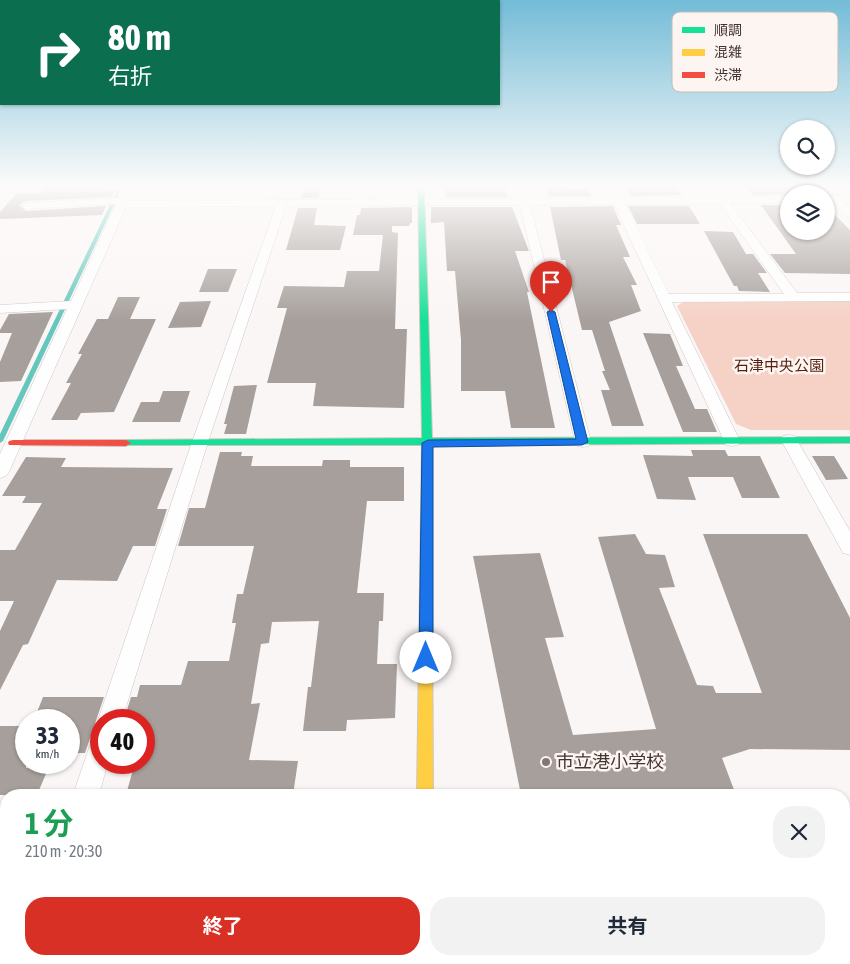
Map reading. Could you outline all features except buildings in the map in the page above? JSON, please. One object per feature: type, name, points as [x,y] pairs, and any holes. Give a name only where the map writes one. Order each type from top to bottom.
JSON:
[{"type":"street","points":[[0,472],[109,231]]},
{"type":"street","points":[[114,709],[200,442],[272,231]]},
{"type":"street","points":[[423,231],[428,443],[424,789]]},
{"type":"street","points":[[531,231],[582,442]]},
{"type":"street","points":[[633,231],[732,441]]},
{"type":"street","points":[[745,231],[793,297]]},
{"type":"street","points":[[666,298],[850,297]]},
{"type":"street","points":[[0,309],[75,305]]},
{"type":"street","points":[[789,440],[850,548]]},
{"type":"street","points":[[13,443],[850,440]]},
{"type":"street","points":[[88,789],[93,774]]},
{"type":"green space","name":"石津中央公園","points":[[850,301],[850,430],[751,430],[736,424],[677,306],[683,302]]},
{"type":"waterway","points":[[0,441],[100,231]]},
{"type":"traffic: fast","points":[[422,231],[427,443],[426,584]]},
{"type":"traffic: fast","points":[[126,443],[850,440]]},
{"type":"traffic: slow","points":[[425,789],[426,584]]},
{"type":"traffic: jam","points":[[13,443],[126,443]]},
{"type":"place","name":"市立港小学校","points":[[546,762]]},
{"type":"route","points":[[426,658],[428,443],[582,442],[551,312]]}]
